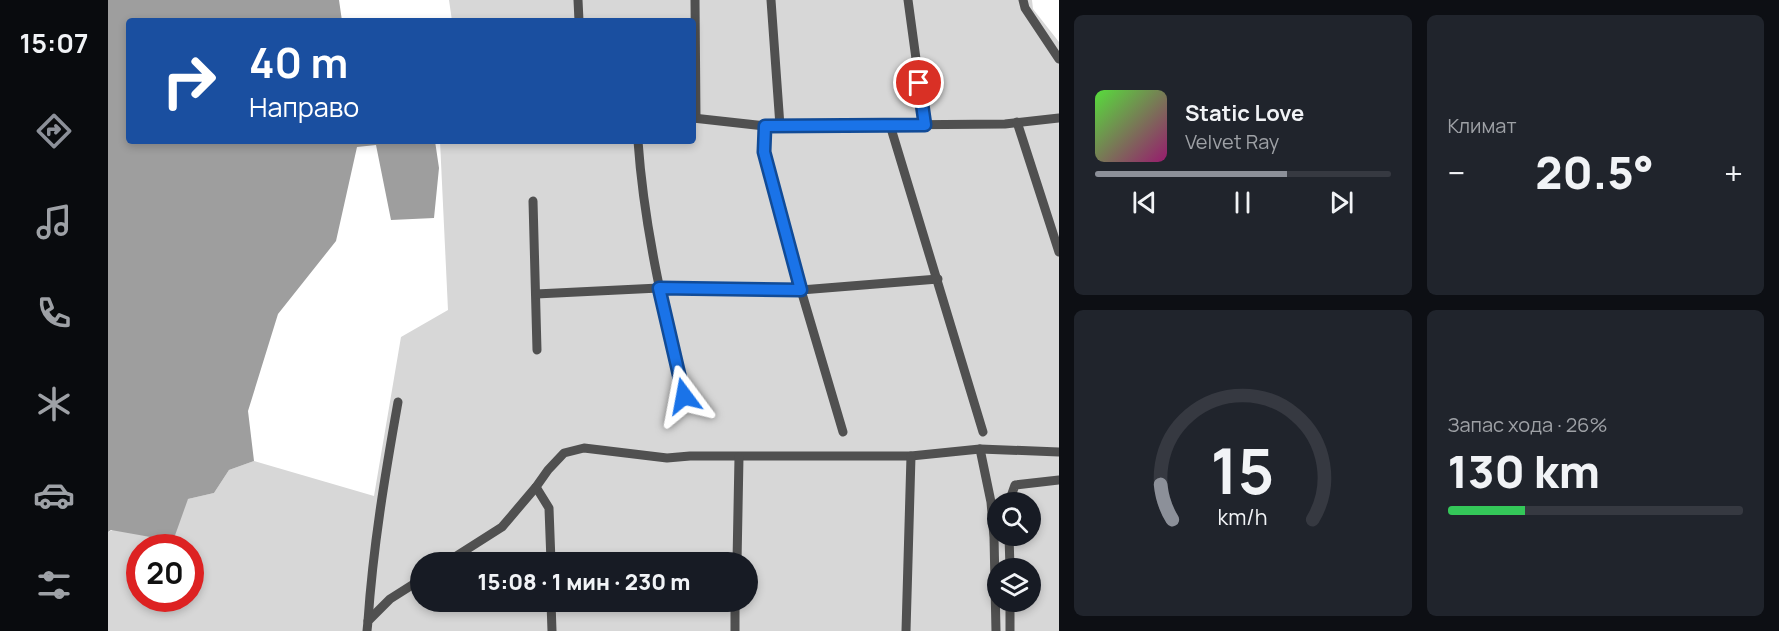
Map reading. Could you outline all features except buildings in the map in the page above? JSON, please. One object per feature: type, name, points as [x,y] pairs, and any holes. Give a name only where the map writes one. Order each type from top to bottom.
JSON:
[{"type":"lane","points":[[578,0],[579,18]]},
{"type":"lane","points":[[695,0],[695,18]]},
{"type":"lane","points":[[771,0],[780,126]]},
{"type":"lane","points":[[908,0],[925,125]]},
{"type":"lane","points":[[1023,0],[1024,8],[1059,59]]},
{"type":"lane","points":[[696,118],[780,126],[925,125],[1017,122],[1059,118]]},
{"type":"lane","points":[[1017,122],[1059,252]]},
{"type":"lane","points":[[890,125],[983,432]]},
{"type":"lane","points":[[765,126],[764,152],[801,290],[843,432]]},
{"type":"lane","points":[[638,144],[641,188],[659,288],[684,396]]},
{"type":"lane","points":[[532,201],[537,350]]},
{"type":"lane","points":[[536,294],[659,288],[801,290],[938,279]]},
{"type":"lane","points":[[367,626],[382,492],[399,402]]},
{"type":"lane","points":[[463,552],[502,527],[564,453],[584,448],[667,458],[690,456],[911,456],[980,448],[1059,452]]},
{"type":"lane","points":[[980,448],[991,502],[996,631]]},
{"type":"lane","points":[[906,631],[911,456]]},
{"type":"lane","points":[[736,552],[740,457]]},
{"type":"lane","points":[[1013,492],[1015,485],[1059,480]]},
{"type":"lane","points":[[536,486],[549,508],[551,552]]},
{"type":"lane","points":[[367,626],[390,599],[410,586]]},
{"type":"lane","points":[[551,612],[552,631]]},
{"type":"lane","points":[[735,612],[735,631]]},
{"type":"lane","points":[[1010,612],[1010,631]]},
{"type":"shaded area","points":[[108,0],[339,0],[342,18],[126,18],[126,144],[435,144],[439,168],[434,218],[391,220],[376,145],[357,147],[336,241],[278,314],[248,411],[254,461],[229,470],[214,493],[188,499],[176,534],[134,534],[111,530],[108,532]]},
{"type":"shaded area","points":[[449,0],[1032,0],[1033,9],[1059,42],[1059,631],[108,631],[108,532],[188,499],[214,493],[229,470],[254,461],[374,496],[401,337],[448,310],[440,144],[696,144],[696,18],[452,18]]},
{"type":"route","points":[[684,396],[659,288],[801,290],[764,152],[765,126],[925,125],[919,83]]}]
